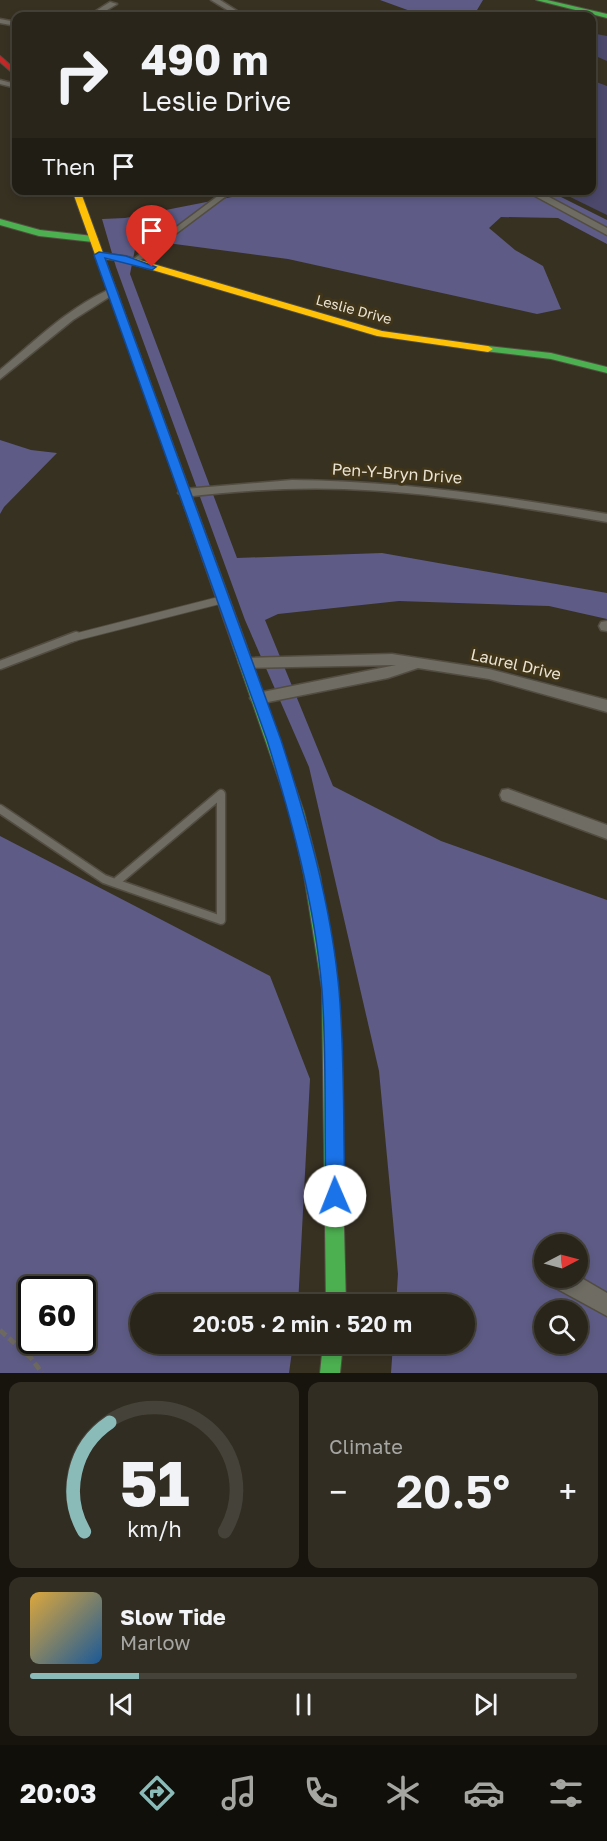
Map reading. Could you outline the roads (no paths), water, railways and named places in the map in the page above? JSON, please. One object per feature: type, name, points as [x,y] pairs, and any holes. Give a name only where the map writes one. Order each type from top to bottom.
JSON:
[{"type":"main road","points":[[538,0],[590,12]]},
{"type":"main road","points":[[590,0],[607,4]]},
{"type":"main road","points":[[0,58],[11,73]]},
{"type":"main road","points":[[78,195],[246,663],[297,812],[312,875],[330,989],[336,1294]]},
{"type":"main road","points":[[0,222],[39,233],[93,239]]},
{"type":"main road","name":"Leslie Drive","points":[[99,255],[134,262],[381,334],[445,345],[551,356],[607,370]]},
{"type":"main road","points":[[330,1373],[332,1354]]},
{"type":"street","points":[[215,0],[234,12]]},
{"type":"street","points":[[99,12],[113,4]]},
{"type":"street","points":[[0,80],[11,73]]},
{"type":"street","points":[[537,195],[607,232]]},
{"type":"street","points":[[0,376],[84,307],[99,296],[112,292]]},
{"type":"street","name":"Pen-Y-Bryn Drive","points":[[184,493],[244,484],[375,485],[445,491],[607,518]]},
{"type":"street","name":"Laurel Drive","points":[[246,663],[392,659],[416,664],[446,666],[505,678],[607,706]]},
{"type":"street","points":[[258,698],[388,673],[416,664]]},
{"type":"street","points":[[507,795],[607,832]]},
{"type":"street","points":[[577,1288],[607,1305]]},
{"type":"lane","points":[[134,262],[223,195]]},
{"type":"lane","points":[[0,665],[37,648],[106,626],[223,599]]},
{"type":"lane","points":[[0,808],[104,879],[115,883],[221,920],[221,794],[115,883]]}]
